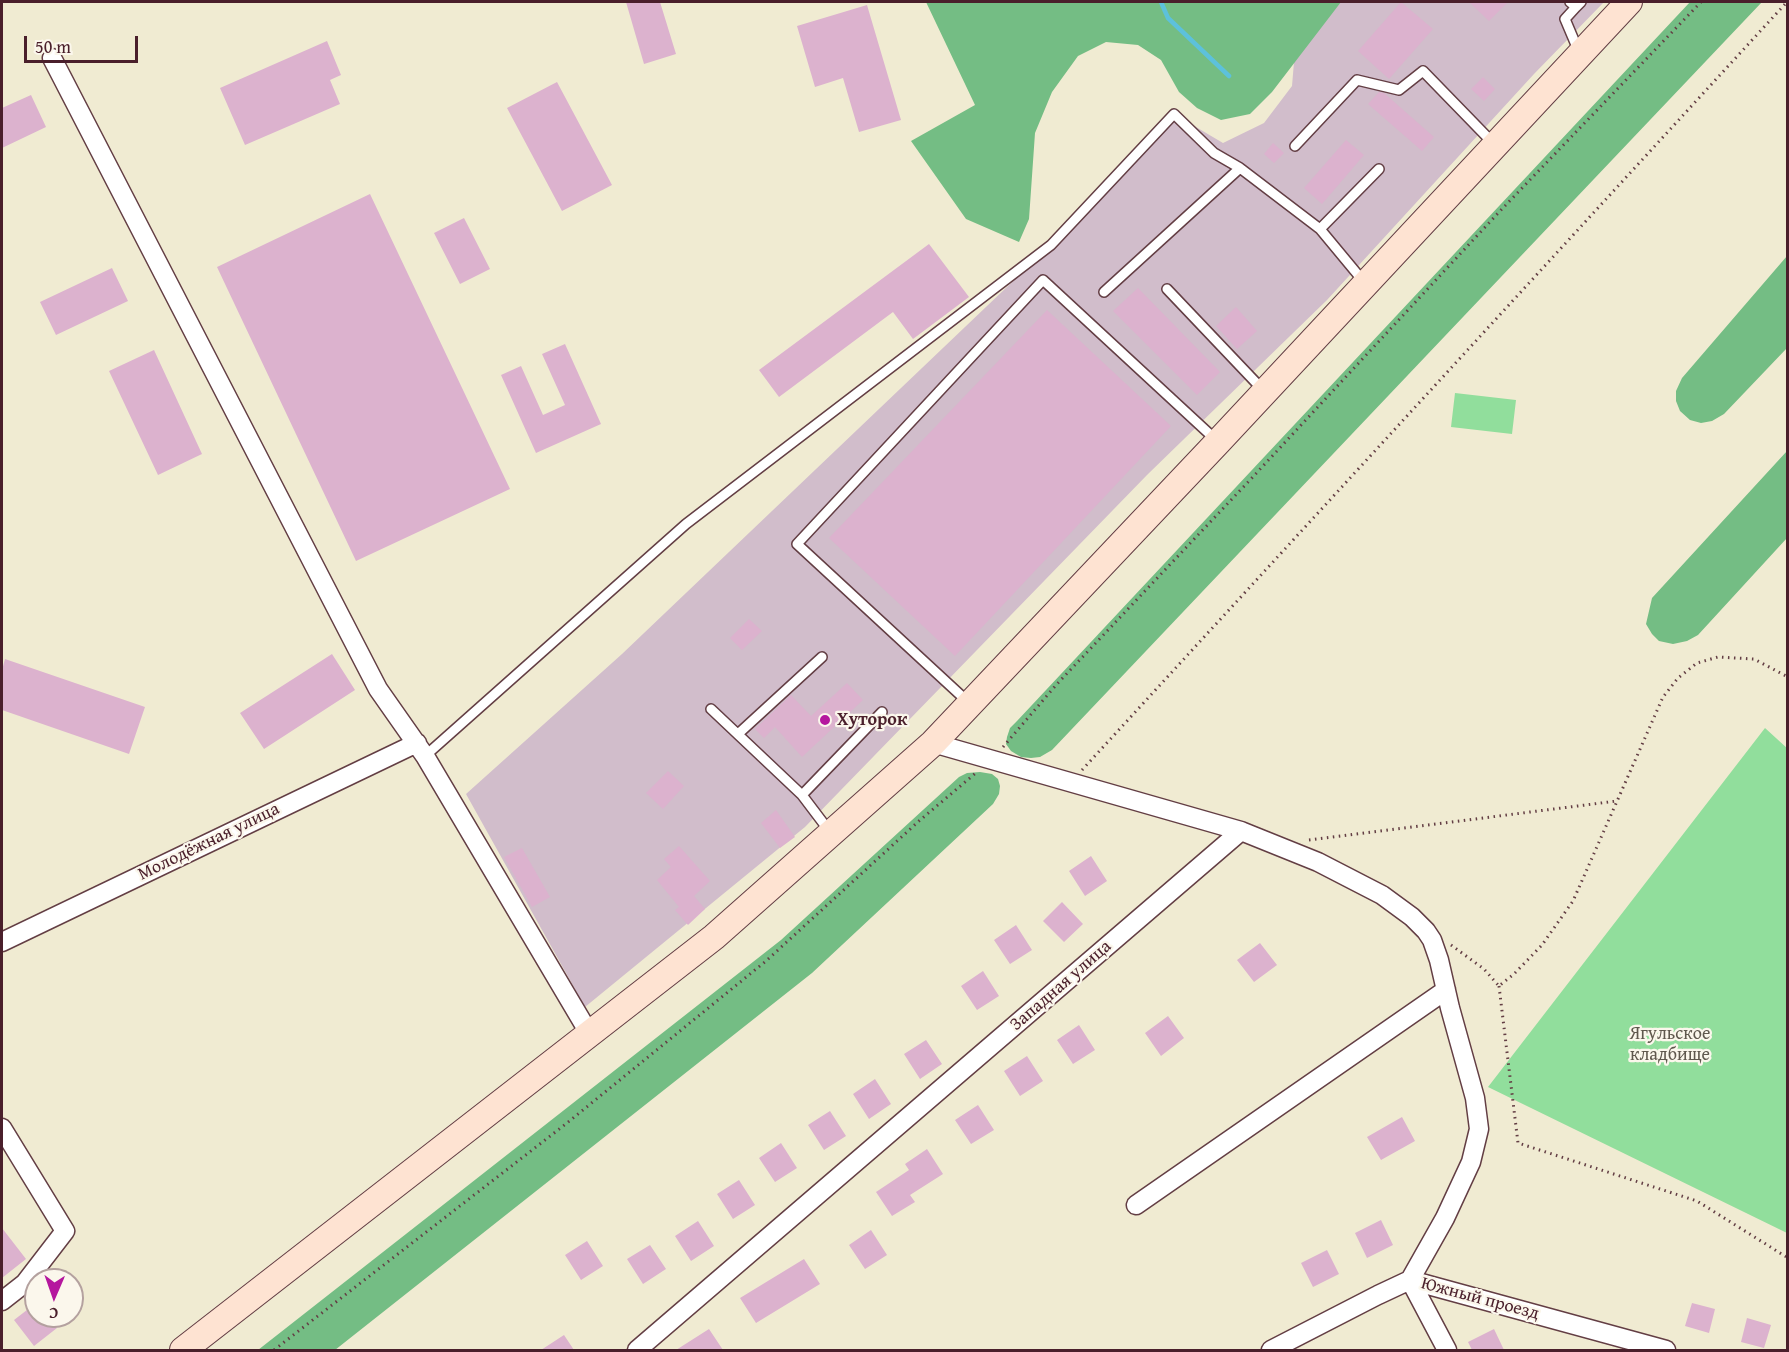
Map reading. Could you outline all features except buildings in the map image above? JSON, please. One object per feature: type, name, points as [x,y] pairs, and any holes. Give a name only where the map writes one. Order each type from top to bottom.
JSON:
[{"type":"street","points":[[183,1350],[714,937],[933,743],[1629,2]]},
{"type":"street","points":[[52,58],[378,689],[421,750],[590,1033]]},
{"type":"street","points":[[933,743],[1242,831],[1318,862],[1382,895],[1412,917],[1426,931],[1439,960],[1475,1098],[1479,1129],[1471,1162],[1445,1218],[1410,1280],[1447,1350]]},
{"type":"street","name":"Молодёжная улица","points":[[2,942],[421,750]]},
{"type":"street","name":"Западная улица","points":[[637,1350],[1242,831]]},
{"type":"street","points":[[1136,1205],[1446,990]]},
{"type":"street","points":[[2,1128],[64,1231],[25,1283],[2,1302]]},
{"type":"street","name":"Южный проезд","points":[[1271,1350],[1410,1280],[1666,1350]]},
{"type":"lane","points":[[1576,3],[1565,19],[1579,55]]},
{"type":"lane","points":[[1295,146],[1357,80],[1399,90],[1424,71],[1495,145]]},
{"type":"lane","points":[[421,750],[686,524],[1051,244],[1174,114],[1214,153],[1240,168],[1320,229],[1365,284]]},
{"type":"lane","points":[[1104,292],[1240,168]]},
{"type":"lane","points":[[1320,229],[1379,169]]},
{"type":"lane","points":[[970,703],[797,544],[1043,280],[1218,442]]},
{"type":"lane","points":[[1167,289],[1265,392]]},
{"type":"lane","points":[[738,734],[822,657]]},
{"type":"lane","points":[[711,709],[802,795],[831,834]]},
{"type":"lane","points":[[802,795],[882,712]]},
{"type":"path","points":[[274,1350],[567,1123],[766,962],[919,821],[992,759],[1057,684],[1501,210],[1701,2]]},
{"type":"path","points":[[1071,782],[1787,2]]},
{"type":"path","points":[[1499,986],[1542,945],[1573,901],[1664,696],[1678,678],[1697,663],[1718,657],[1754,659],[1788,677]]},
{"type":"path","points":[[1310,840],[1617,801]]},
{"type":"path","points":[[1432,940],[1454,945],[1484,969],[1499,986],[1518,1143],[1697,1201],[1788,1258]]},
{"type":"shaded area","points":[[1299,2],[1604,2],[1534,74],[1327,300],[1147,475],[805,827],[585,1007],[466,794],[622,654],[1051,245],[1174,114],[1223,143],[1264,123],[1292,86]]},
{"type":"green space","points":[[926,2],[1341,2],[1272,92],[1250,114],[1221,120],[1197,108],[1179,92],[1161,60],[1138,45],[1106,42],[1078,56],[1052,92],[1035,133],[1029,219],[1019,242],[966,219],[911,141],[975,105]]},
{"type":"green space","points":[[1690,2],[1762,2],[1052,750],[1040,757],[1031,758],[1021,757],[1011,751],[1006,744],[1010,728]]},
{"type":"green space","points":[[1787,256],[1787,348],[1724,414],[1712,421],[1701,423],[1690,420],[1680,411],[1676,401],[1676,391],[1682,378]]},
{"type":"green space","points":[[1455,393],[1516,400],[1512,434],[1451,427]]},
{"type":"green space","points":[[1787,451],[1787,538],[1698,635],[1687,641],[1673,644],[1659,641],[1646,624],[1652,598]]},
{"type":"green space","name":"Ягульское кладбище","points":[[1765,728],[1788,749],[1787,1233],[1488,1087]]},
{"type":"green space","points":[[967,773],[992,774],[998,779],[999,794],[993,804],[812,973],[335,1350],[258,1350],[781,940],[959,777]]},
{"type":"waterway","points":[[1161,2],[1168,18],[1229,76]]},
{"type":"place","name":"Хуторок","points":[[825,720]]}]
